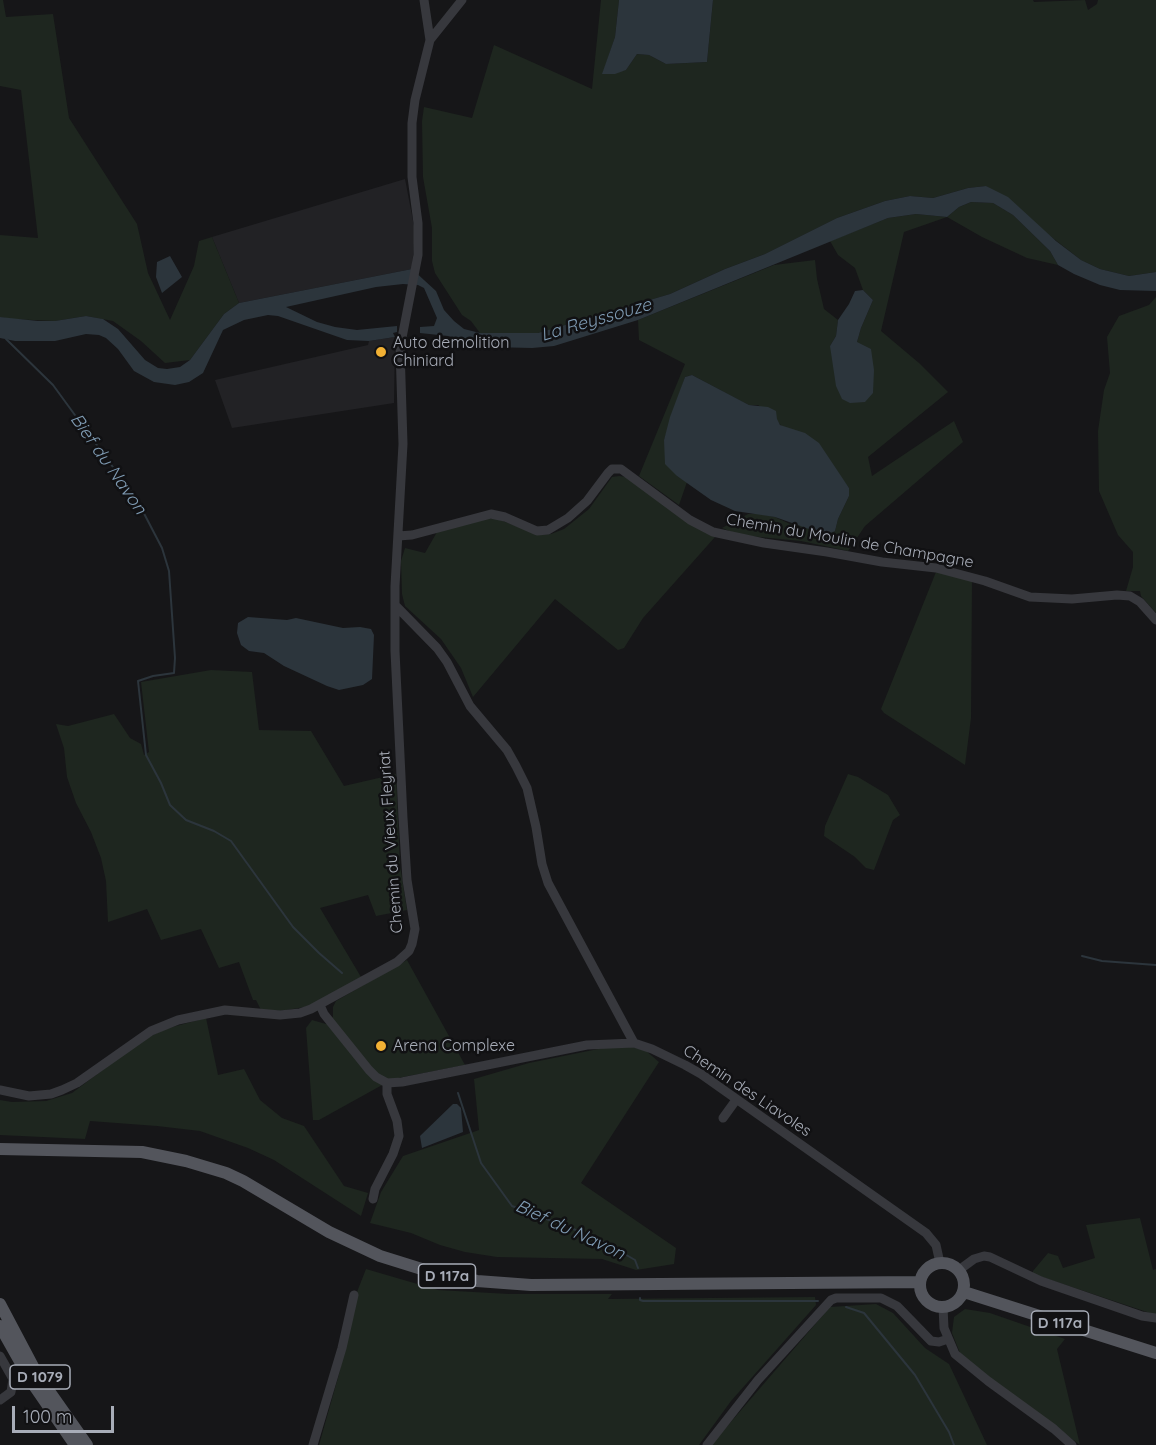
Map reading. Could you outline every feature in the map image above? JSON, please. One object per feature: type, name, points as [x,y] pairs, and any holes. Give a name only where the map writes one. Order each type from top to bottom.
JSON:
[{"type":"main road","name":"D 117a","points":[[0,1149],[142,1152],[186,1161],[226,1173],[243,1181],[329,1232],[380,1256],[428,1271],[477,1281],[531,1285],[920,1282]]},
{"type":"main road","points":[[940,1263],[954,1266],[959,1270],[965,1284],[964,1292],[956,1303],[943,1307],[928,1303],[920,1290],[920,1282],[926,1269],[940,1263]]},
{"type":"main road","name":"D 117a","points":[[964,1292],[1156,1353]]},
{"type":"main road","name":"D 1079","points":[[0,1305],[37,1374],[87,1445]]},
{"type":"main road","name":"D 1079","points":[[0,1326],[31,1381],[75,1445]]},
{"type":"street","points":[[424,0],[430,40]]},
{"type":"street","points":[[430,40],[462,0]]},
{"type":"street","name":"Chemin du Vieux Fleyriat","points":[[0,1090],[29,1096],[51,1094],[62,1090],[77,1083],[151,1031],[178,1020],[225,1010],[300,1013],[320,1005],[403,958],[409,951],[414,937],[405,853],[395,651],[403,444],[400,348],[416,269],[418,223],[412,177],[412,123],[415,100],[430,40]]},
{"type":"street","name":"Chemin du Moulin de Champagne","points":[[398,536],[412,536],[491,514],[505,517],[537,531],[548,530],[568,518],[587,501],[608,473],[617,468],[690,520],[712,532],[882,562],[936,568],[985,580],[1030,597],[1072,599],[1130,596],[1140,602],[1156,620]]},
{"type":"street","points":[[395,605],[437,648],[470,706],[507,750],[516,766],[527,788],[548,883],[634,1043]]},
{"type":"street","points":[[320,1005],[324,1014],[369,1070],[387,1083],[387,1094],[397,1121],[399,1136],[373,1199]]},
{"type":"street","name":"Chemin des Liavoles","points":[[387,1083],[402,1082],[587,1045],[634,1043],[686,1065],[926,1233],[936,1245],[940,1263]]},
{"type":"street","points":[[723,1118],[736,1100]]},
{"type":"street","points":[[959,1270],[974,1259],[990,1257],[1041,1281],[1142,1316],[1156,1318]]},
{"type":"street","points":[[313,1445],[342,1348],[354,1295]]},
{"type":"street","points":[[707,1445],[758,1380],[831,1300],[881,1298],[897,1306],[931,1341],[939,1342],[948,1339]]},
{"type":"street","points":[[943,1307],[944,1328],[955,1354],[1072,1445]]},
{"type":"street","points":[[0,1356],[13,1379],[11,1392],[0,1400]]},
{"type":"shaded area","points":[[0,0],[3,0],[6,17],[53,14],[69,118],[137,224],[148,273],[170,320],[194,266],[199,241],[212,237],[239,303],[224,314],[190,360],[165,363],[141,341],[113,321],[86,316],[55,321],[0,317],[0,235],[38,238],[21,90],[0,86]]},
{"type":"shaded area","points":[[601,0],[619,0],[615,37],[603,73],[626,70],[637,54],[649,55],[666,64],[707,62],[713,0],[1033,0],[1034,2],[1085,0],[1088,10],[1097,4],[1098,0],[1156,0],[1156,272],[1129,276],[1100,269],[1081,260],[986,186],[968,188],[933,198],[910,196],[885,201],[837,218],[765,254],[670,294],[590,318],[538,333],[480,333],[471,321],[462,315],[435,273],[432,261],[432,228],[423,177],[424,107],[472,118],[494,45],[592,89]]},
{"type":"shaded area","points":[[405,179],[415,231],[412,269],[239,303],[212,237]]},
{"type":"shaded area","points":[[971,202],[993,203],[1013,215],[1050,251],[1058,265],[1027,258],[982,237],[947,217],[959,207]]},
{"type":"shaded area","points":[[916,214],[947,217],[904,232],[881,331],[919,363],[948,392],[868,457],[872,476],[954,421],[963,442],[865,526],[848,551],[801,541],[739,535],[722,528],[748,514],[761,514],[790,524],[835,531],[849,496],[849,488],[842,479],[758,405],[749,405],[692,375],[685,377],[664,440],[677,476],[687,482],[679,505],[639,476],[685,364],[639,340],[638,320],[774,265],[815,260],[824,309],[838,320],[836,336],[830,346],[857,342],[873,300],[863,290],[855,268],[838,255],[830,241],[888,218]]},
{"type":"shaded area","points":[[1156,297],[1156,613],[1141,596],[1140,591],[1126,591],[1133,567],[1133,552],[1118,535],[1099,491],[1098,431],[1104,390],[1110,373],[1107,337],[1119,316],[1149,305]]},
{"type":"shaded area","points":[[395,337],[394,403],[232,428],[215,380],[368,345],[369,341]]},
{"type":"shaded area","points":[[612,477],[627,477],[715,537],[643,618],[624,648],[618,650],[555,599],[473,697],[461,668],[441,639],[405,606],[402,594],[401,561],[405,548],[425,553],[437,532],[486,519],[497,519],[541,535],[551,534],[564,529],[589,509]]},
{"type":"shaded area","points":[[936,572],[972,580],[971,718],[965,765],[881,709]]},
{"type":"shaded area","points":[[211,670],[252,672],[259,730],[311,731],[344,786],[396,774],[400,865],[407,910],[376,916],[368,895],[320,908],[361,977],[305,1007],[280,1011],[261,1010],[256,1000],[253,1000],[239,962],[219,968],[201,929],[161,940],[147,909],[108,922],[106,881],[101,858],[67,777],[64,748],[56,724],[68,726],[114,714],[130,738],[141,744],[144,755],[149,752],[141,682]]},
{"type":"shaded area","points":[[848,774],[858,777],[888,795],[900,815],[893,820],[874,870],[866,868],[855,857],[824,836],[825,826]]},
{"type":"shaded area","name":"Arena Complexe","points":[[407,960],[465,1065],[393,1079],[319,1120],[313,1120],[306,1028],[312,1020],[326,1024],[333,1017],[333,1007],[336,1001]]},
{"type":"shaded area","points":[[206,1018],[218,1075],[244,1069],[260,1100],[282,1118],[304,1126],[344,1186],[368,1193],[361,1216],[274,1160],[200,1131],[90,1121],[85,1139],[0,1135],[0,1100],[46,1101],[72,1093],[143,1040],[165,1029]]},
{"type":"shaded area","points":[[626,1046],[645,1050],[659,1062],[581,1183],[676,1248],[674,1264],[636,1270],[602,1259],[497,1257],[465,1252],[411,1233],[370,1223],[381,1192],[403,1156],[479,1130],[474,1079],[529,1063],[603,1048]]},
{"type":"shaded area","points":[[1140,1218],[1153,1270],[1156,1269],[1156,1315],[1033,1274],[1048,1253],[1058,1256],[1063,1268],[1095,1258],[1086,1225]]},
{"type":"shaded area","points":[[366,1269],[438,1290],[509,1294],[612,1294],[608,1299],[815,1297],[816,1305],[731,1401],[699,1445],[319,1445],[339,1374],[357,1292]]},
{"type":"shaded area","points":[[876,1304],[893,1313],[925,1348],[949,1364],[987,1445],[711,1445],[830,1307]]},
{"type":"shaded area","points":[[965,1309],[990,1313],[1065,1339],[1057,1349],[1080,1445],[973,1366],[960,1353],[952,1333],[954,1317]]},
{"type":"water","points":[[619,0],[713,0],[707,62],[666,64],[649,55],[637,54],[626,70],[615,74],[602,74],[615,37]]},
{"type":"water","name":"La Reyssouze","points":[[986,186],[1008,197],[1056,241],[1081,260],[1100,269],[1129,276],[1156,272],[1156,291],[1120,290],[1100,285],[1074,274],[1058,265],[1050,251],[1013,215],[993,203],[971,202],[959,207],[947,217],[916,214],[888,218],[638,320],[554,346],[491,347],[448,336],[420,333],[420,327],[434,326],[437,318],[424,288],[418,285],[403,284],[376,287],[286,307],[317,322],[335,327],[357,330],[397,326],[397,332],[393,333],[395,337],[369,341],[347,340],[278,316],[268,315],[244,320],[223,330],[203,373],[189,382],[175,385],[154,382],[134,371],[118,349],[99,335],[86,334],[55,341],[15,341],[0,338],[0,317],[55,321],[86,316],[103,319],[118,329],[145,360],[158,368],[180,367],[190,360],[224,314],[239,303],[412,269],[436,291],[444,310],[464,329],[480,333],[538,333],[670,294],[765,254],[837,218],[885,201],[910,196],[933,198],[968,188]]},
{"type":"water","points":[[170,256],[182,277],[162,293],[156,277],[157,262]]},
{"type":"water","points":[[863,290],[873,300],[857,342],[871,349],[874,370],[873,393],[865,402],[850,403],[842,399],[836,386],[830,346],[836,336],[838,320],[855,291]]},
{"type":"water","points":[[692,375],[749,405],[768,407],[776,411],[780,425],[805,433],[819,443],[849,488],[849,496],[835,531],[826,535],[775,517],[735,511],[711,500],[677,476],[665,464],[664,440],[670,417],[685,377]]},
{"type":"water","points":[[248,617],[287,620],[296,618],[343,628],[371,629],[374,635],[372,679],[363,685],[339,690],[284,666],[264,653],[249,651],[241,645],[237,633],[238,623]]},
{"type":"water","points":[[453,1104],[461,1108],[463,1132],[422,1148],[420,1136]]},
{"type":"waterway","name":"Bief du Navon","points":[[6,339],[53,385],[137,500],[162,548],[169,571],[174,673],[138,681],[146,755],[170,805],[186,820],[214,831],[231,841],[293,927],[342,973]]},
{"type":"waterway","points":[[1082,956],[1102,961],[1156,965]]},
{"type":"waterway","name":"Bief du Navon","points":[[458,1093],[481,1163],[512,1206],[597,1238],[635,1260],[638,1268]]},
{"type":"waterway","name":"Bief du Navon","points":[[640,1298],[643,1301],[818,1301]]},
{"type":"waterway","name":"Bief du Navon","points":[[846,1307],[864,1313],[915,1375],[949,1432],[954,1445]]},
{"type":"place","name":"Auto demolition Chiniard","points":[[381,352]]},
{"type":"place","name":"Arena Complexe","points":[[381,1046]]}]
